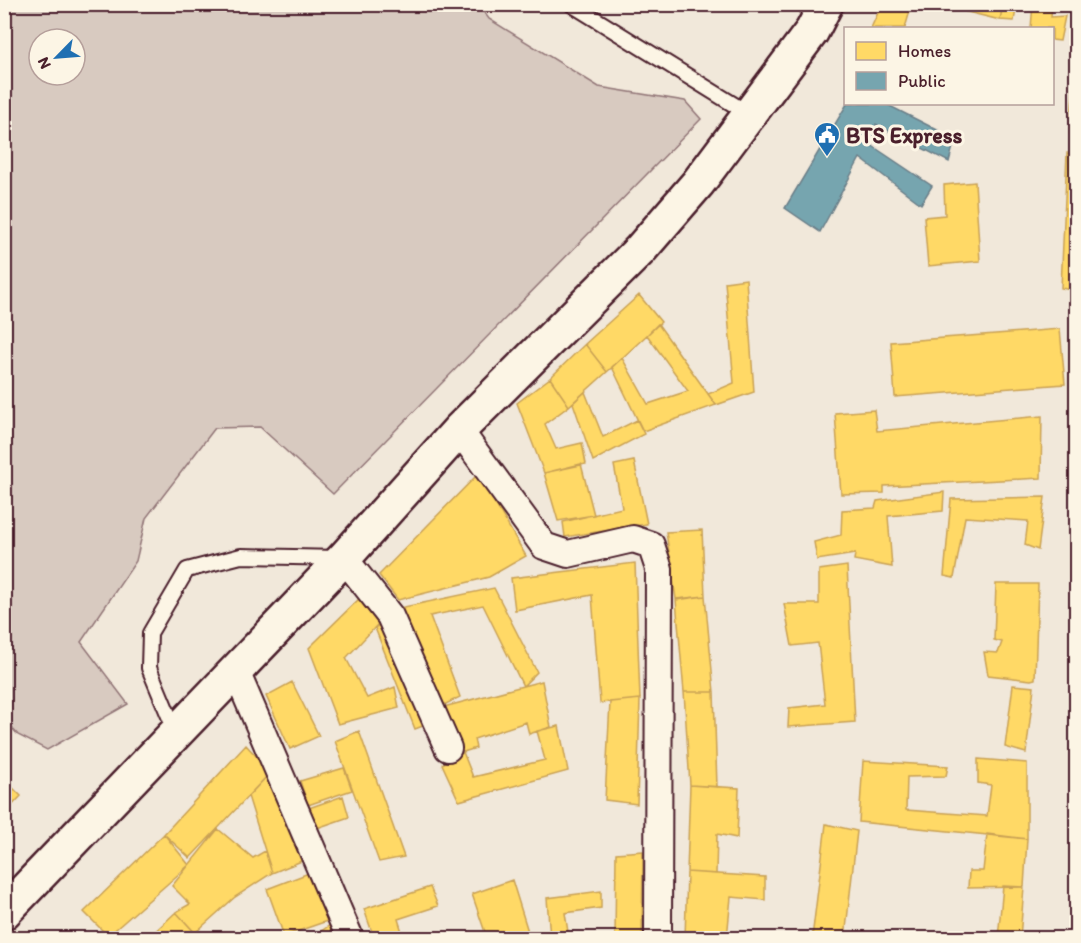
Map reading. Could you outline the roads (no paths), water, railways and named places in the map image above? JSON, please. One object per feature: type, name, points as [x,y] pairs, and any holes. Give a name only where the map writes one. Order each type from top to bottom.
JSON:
[{"type":"street","points":[[4,912],[344,558],[459,430],[640,250],[698,183],[812,31],[826,4]]},
{"type":"street","points":[[459,430],[544,546],[568,554],[633,539],[651,545],[658,569],[658,939]]},
{"type":"street","points":[[344,558],[390,616],[447,748]]},
{"type":"street","points":[[235,669],[350,939]]},
{"type":"lane","points":[[571,4],[749,114]]},
{"type":"lane","points":[[176,733],[148,668],[150,633],[187,570],[241,556],[344,558]]},
{"type":"place","name":"BTS Express","points":[[827,158]]}]
